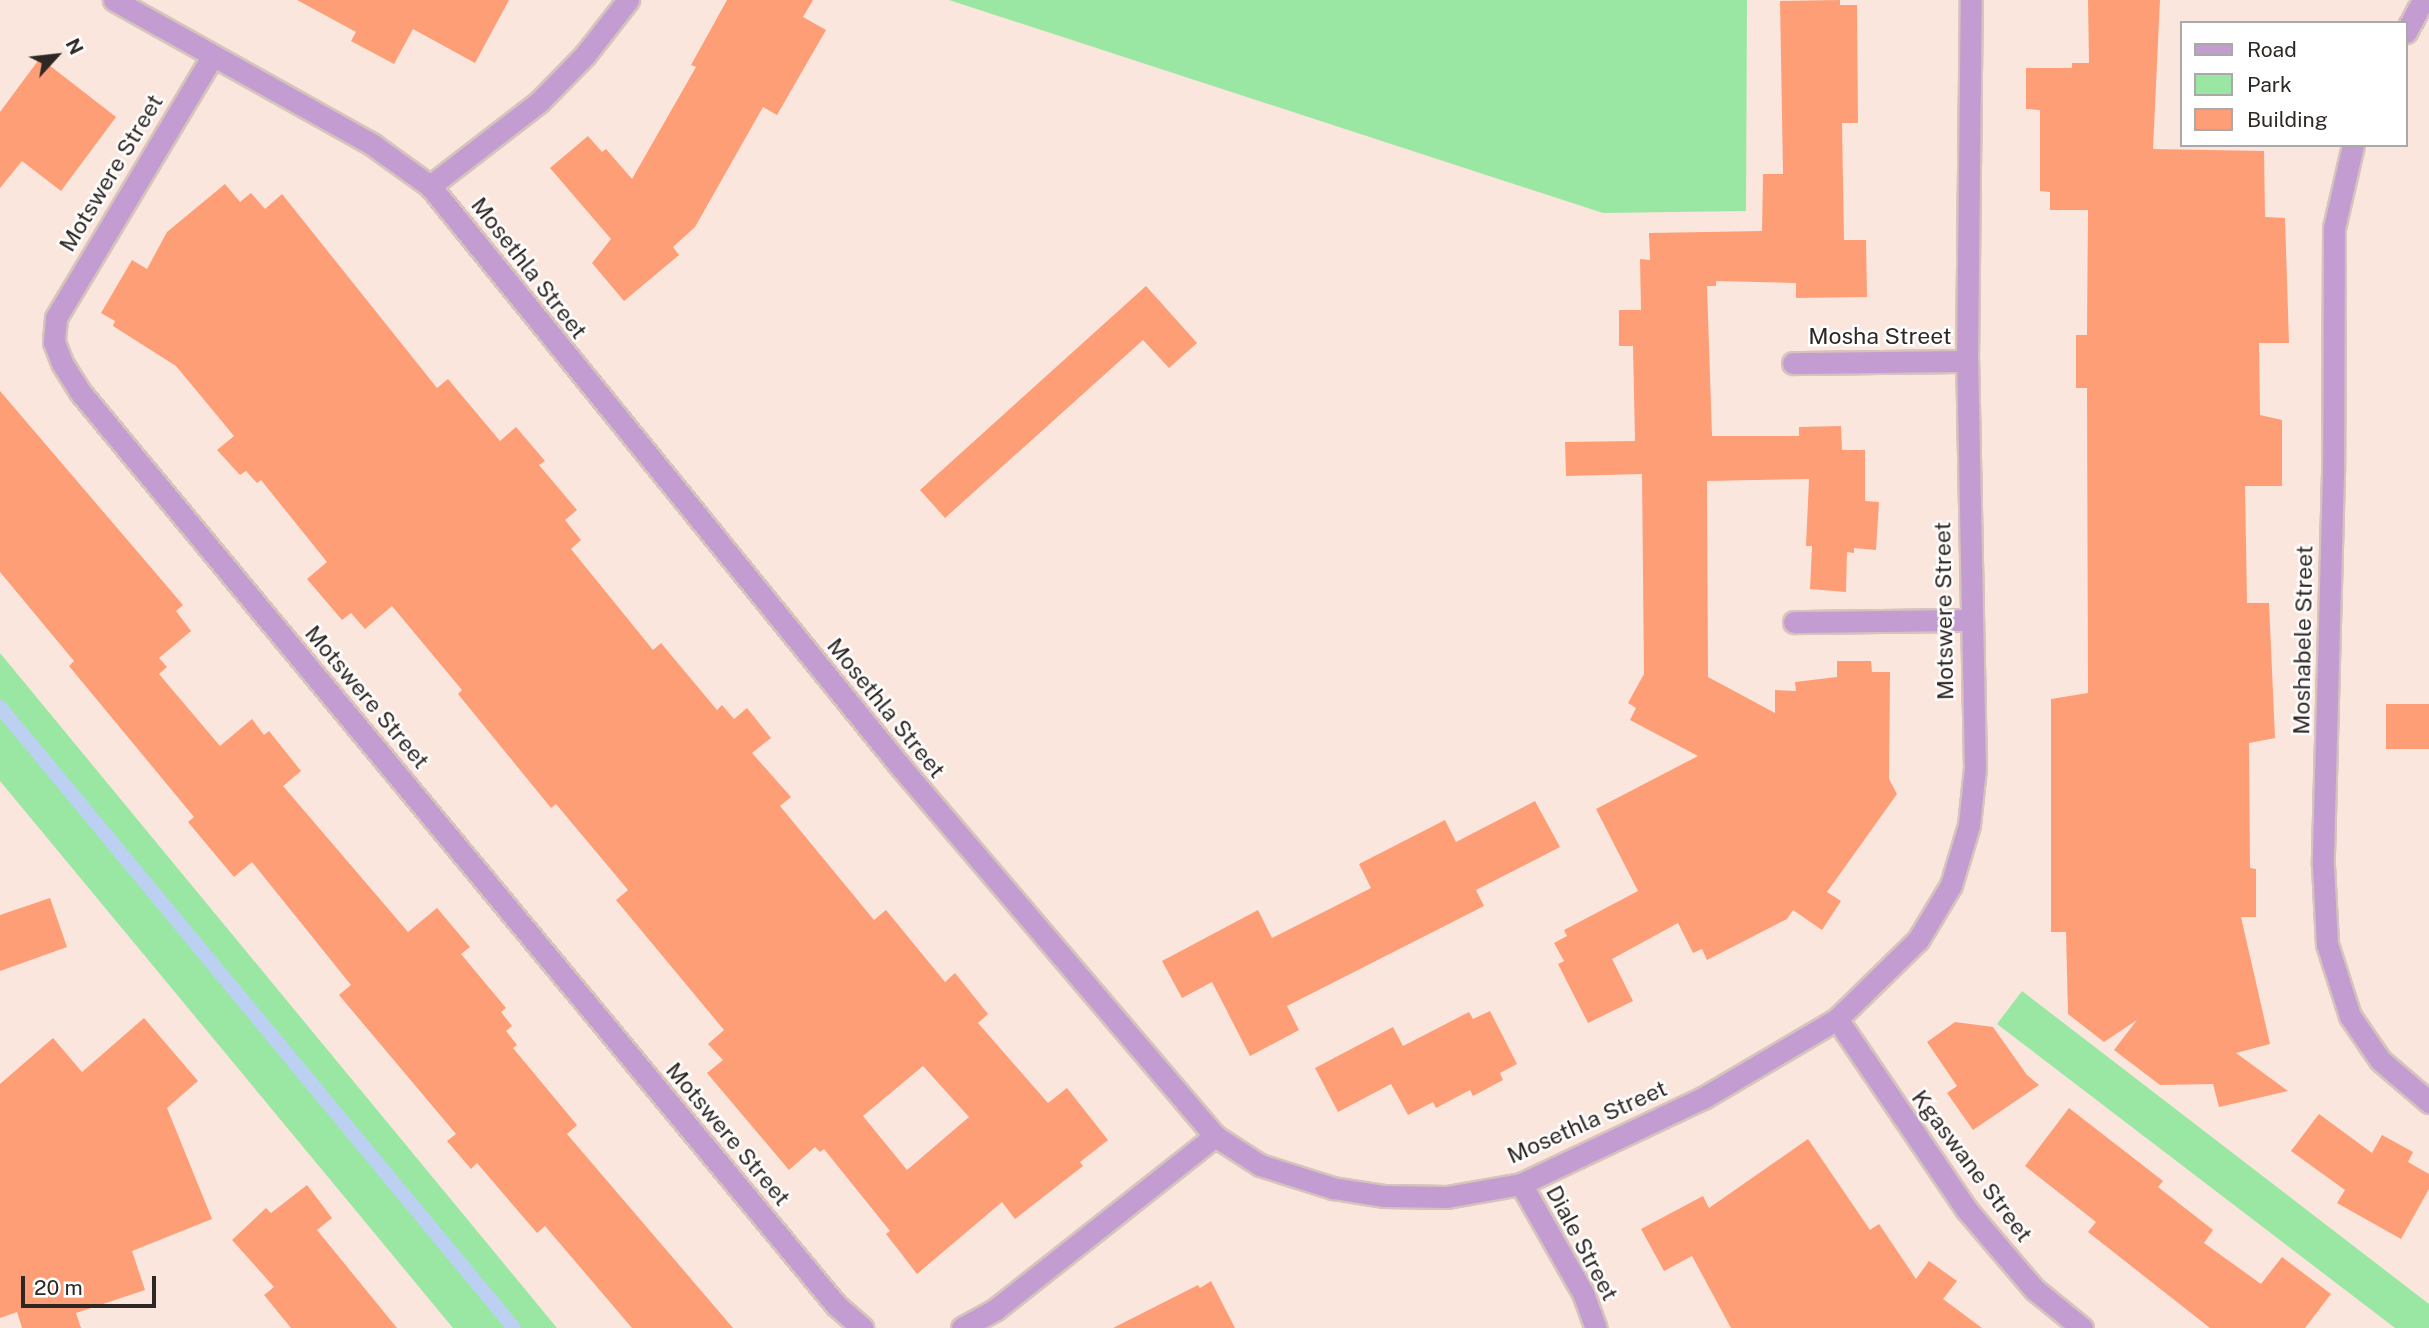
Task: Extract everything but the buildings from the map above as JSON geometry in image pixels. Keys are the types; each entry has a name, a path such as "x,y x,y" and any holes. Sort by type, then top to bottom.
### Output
{"street":[{"name":"Mosethla Street","path":"114,0 373,145 430,186 900,766 1215,1136 1260,1165 1333,1188 1384,1196 1447,1197 1521,1184 1703,1098"},
{"path":"430,186 539,102 585,55 628,0"},
{"name":"Motswere Street","path":"1703,1098 1837,1019 1918,940 1951,885 1969,825 1975,768 1969,620 1967,361 1971,0"},
{"path":"2408,28 2423,0"},
{"name":"Motswere Street","path":"212,57 56,318 54,342 62,363 81,393 827,1294 862,1328"},
{"name":"Moshabele Street","path":"2353,147 2334,228 2323,865 2327,944 2350,1016 2380,1060 2429,1101"},
{"name":"Mosha Street","path":"1793,363 1967,361"},
{"path":"1794,622 1969,620"},
{"name":"Kgaswane Street","path":"1837,1019 1966,1209 2034,1289 2082,1328"},
{"path":"962,1328 996,1309 1215,1136"},
{"name":"Diale Street","path":"1521,1184 1583,1293 1596,1328"}],"green space":[{"path":"949,0 1747,0 1746,211 1603,213"},
{"path":"0,653 557,1328 453,1328 0,781"},
{"path":"2022,991 2429,1304 2429,1328 2395,1328 1997,1024"}],"waterway":[{"path":"0,707 514,1328"}]}
